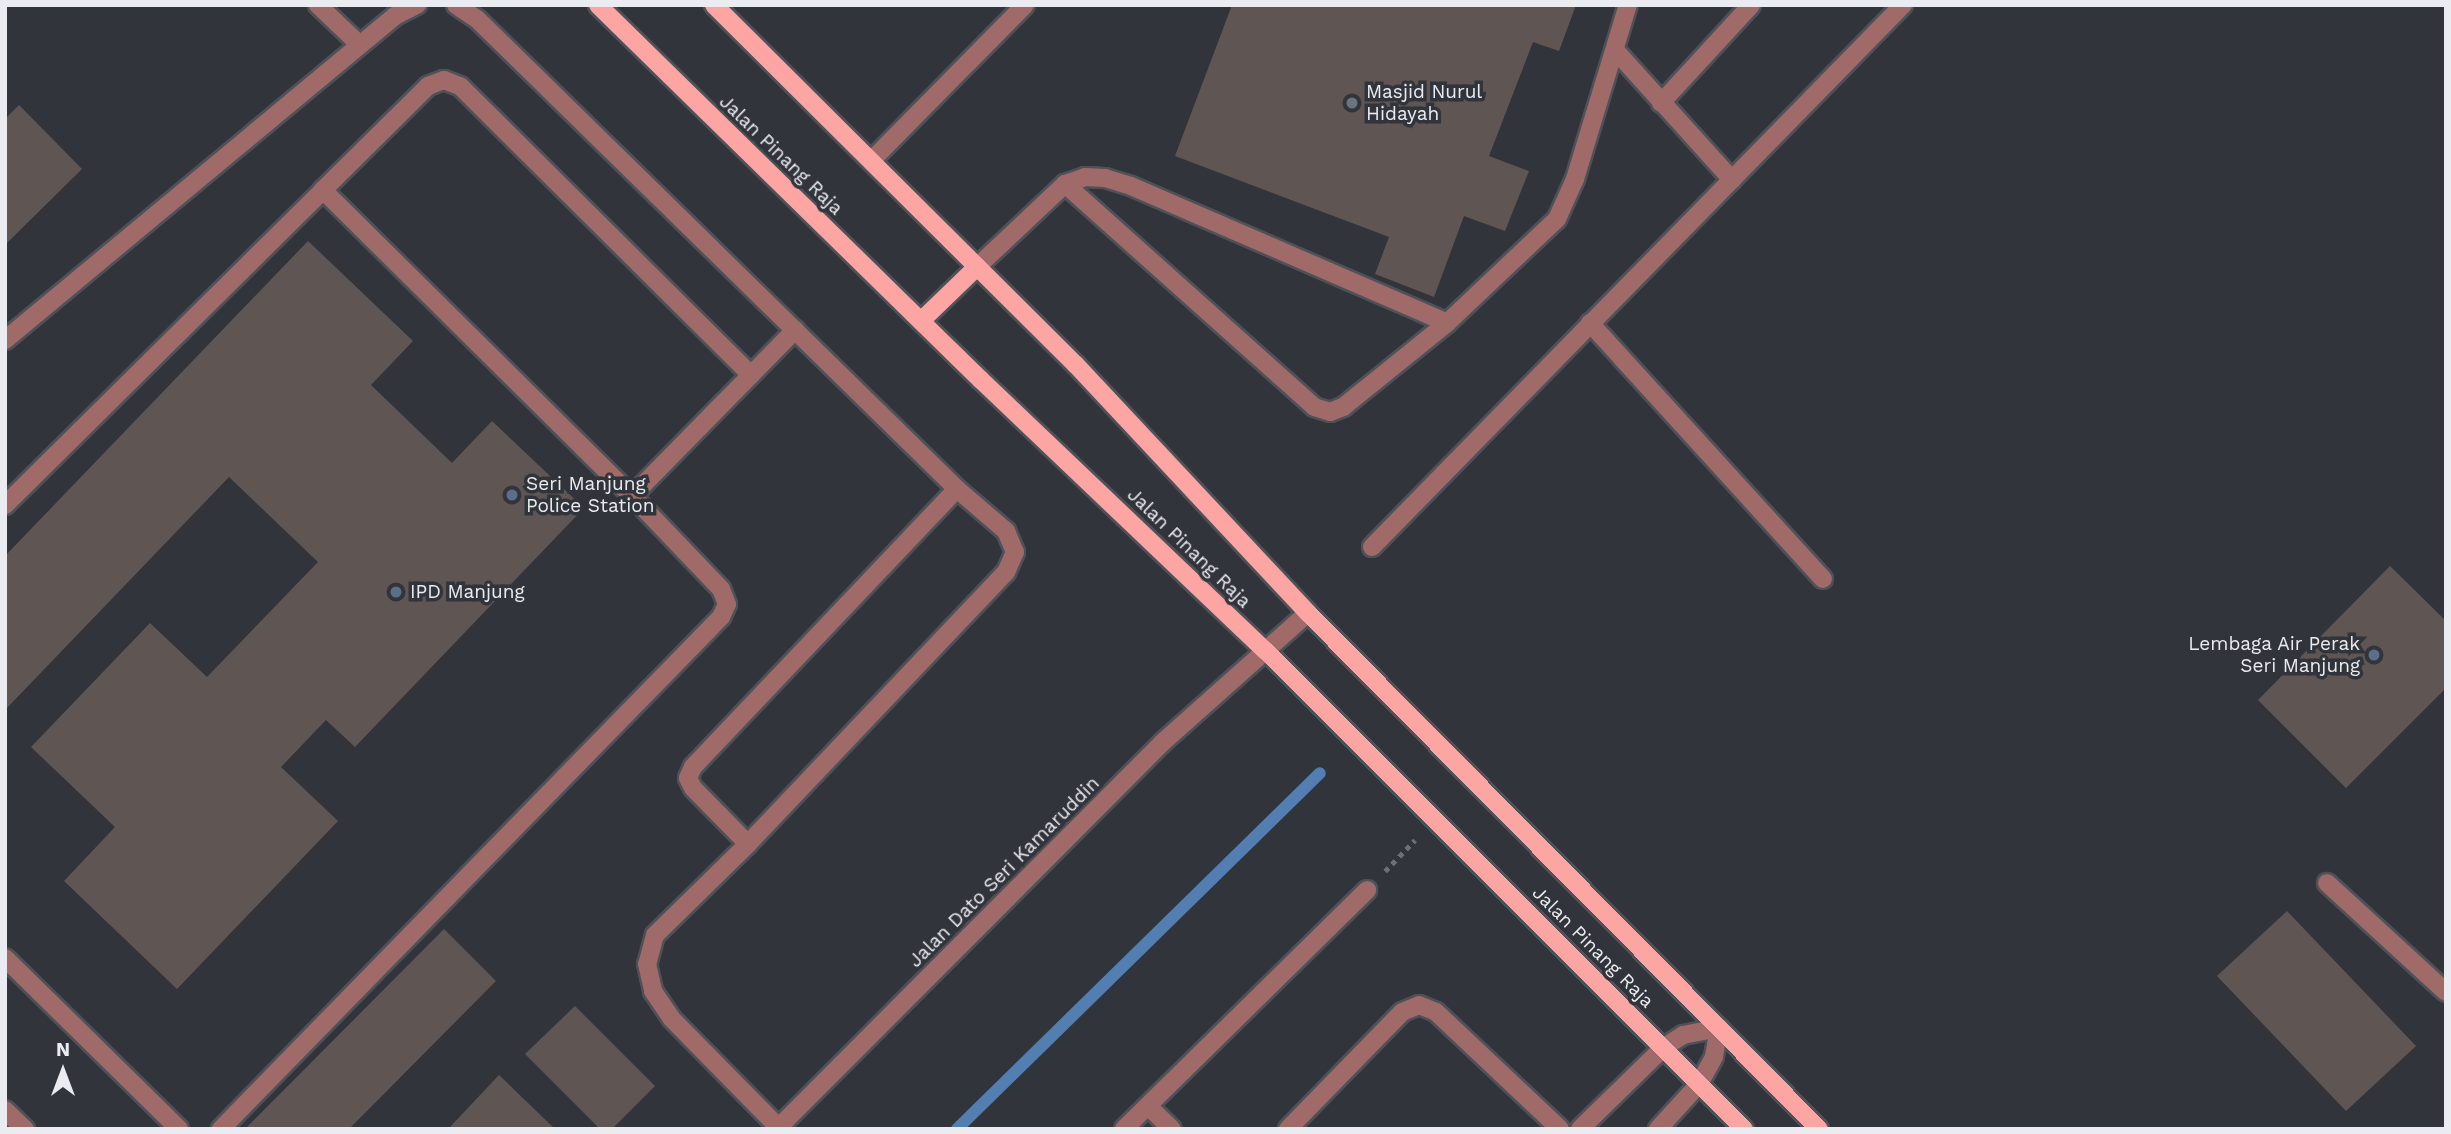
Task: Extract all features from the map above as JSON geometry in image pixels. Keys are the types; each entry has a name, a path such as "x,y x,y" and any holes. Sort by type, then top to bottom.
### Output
{"main road":[{"name":"Jalan Pinang Raja","path":"598,5 921,321 1266,651 1744,1129"},
{"name":"Jalan Pinang Raja","path":"714,5 1076,365 1308,613 1819,1129"},
{"path":"921,321 977,267"}],"street":[{"path":"318,5 360,45"},
{"path":"5,340 360,45 396,16 417,5"},
{"path":"456,5 477,19 957,489 1006,531 1014,552 1006,572 748,844 654,935 647,964 653,991 671,1018 777,1128"},
{"path":"871,161 1025,5"},
{"path":"1065,184 1314,407 1330,412 1343,407 1447,323 1557,219 1575,179 1628,5"},
{"path":"1661,103 1751,5"},
{"path":"1372,547 1903,5"},
{"path":"1615,50 1732,180"},
{"path":"5,505 428,86 444,80 460,86 751,375"},
{"path":"977,267 1065,184 1085,177 1105,178 1131,186 1447,323"},
{"path":"220,1129 721,617 727,604 721,589 632,496 323,190"},
{"path":"1590,323 1822,579"},
{"path":"632,496 795,330"},
{"path":"748,844 693,789 688,778 692,767 957,489"},
{"name":"Jalan Dato Seri Kamaruddin","path":"777,1128 1163,742 1308,613"},
{"path":"2328,883 2446,992"},
{"path":"1124,1129 1367,890"},
{"path":"5,958 179,1129"},
{"path":"1288,1129 1402,1012 1419,1005 1436,1012 1560,1129"},
{"path":"1580,1129 1663,1048 1684,1035 1719,1028 1714,1057 1699,1084 1658,1129"},
{"path":"1148,1106 1172,1129"},
{"path":"5,1110 25,1129"}],"path":[{"path":"1367,890 1435,818"}],"building":[{"name":"Masjid Nurul Hidayah","path":"1232,5 1576,5 1559,51 1533,42 1489,156 1529,171 1505,231 1464,216 1434,297 1375,274 1389,237 1175,156"},
{"path":"19,105 82,169 5,245 5,119"},
{"name":"IPD Manjung","path":"308,241 413,341 371,385 452,463 492,421 584,508 355,747 326,720 281,767 338,821 177,989 64,881 115,827 31,747 150,623 207,677 318,562 229,477 5,710 5,556"},
{"name":"Lembaga Air Perak Seri Manjung","path":"2390,566 2446,621 2446,688 2346,788 2258,700"},
{"path":"2287,911 2416,1046 2346,1111 2217,976"},
{"path":"444,929 496,981 349,1129 245,1129"},
{"path":"575,1006 655,1086 612,1129 600,1129 525,1054"},
{"path":"499,1075 555,1129 450,1127"}],"waterway":[{"path":"957,1129 1320,773"}],"place":[{"name":"Masjid Nurul Hidayah","path":"1352,103"},
{"name":"Seri Manjung Police Station","path":"512,495"},
{"name":"IPD Manjung","path":"396,592"},
{"name":"Lembaga Air Perak Seri Manjung","path":"2374,655"}]}
